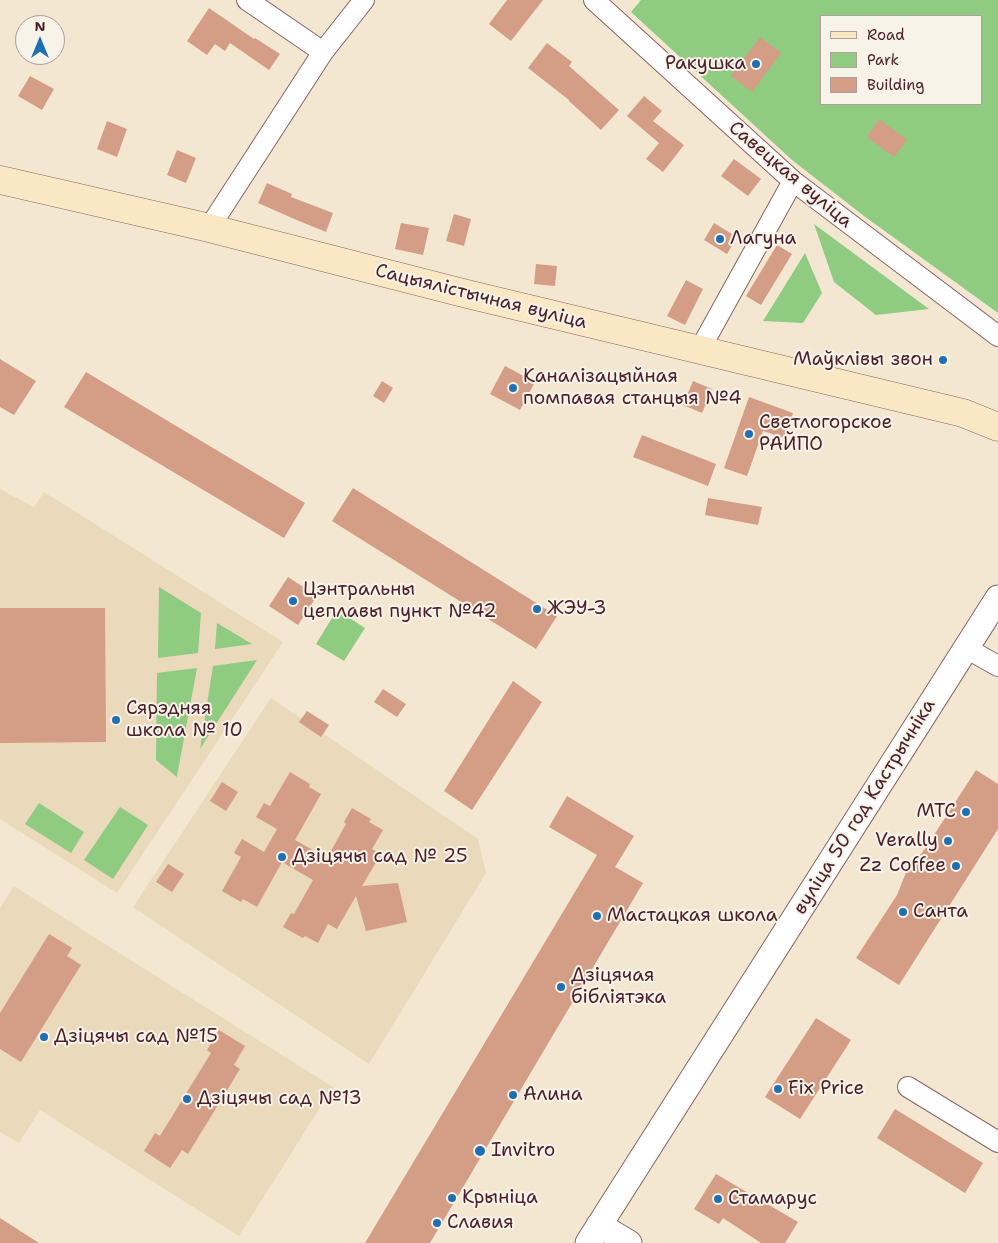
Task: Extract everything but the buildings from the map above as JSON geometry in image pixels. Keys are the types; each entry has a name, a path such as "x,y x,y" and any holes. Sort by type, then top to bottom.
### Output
{"main road":[{"name":"Сацыялістычная вуліца","path":"0,180 209,228 467,294 962,414 998,427"},
{"name":"Сацыялістычная вуліца","path":"962,414 998,416"}],"street":[{"path":"247,0 323,52"},
{"path":"209,228 323,52 364,0"},
{"name":"Савецкая вуліца","path":"594,0 793,181 998,336"},
{"path":"699,350 793,181"},
{"name":"вуліца 50 год Кастрычніка","path":"593,1234 998,598"},
{"path":"966,648 998,666"},
{"path":"908,1086 998,1142"},
{"path":"593,1234 629,1243"}],"shaded area":[{"name":"Сярэдняя школа № 10","path":"0,489 34,507 44,492 283,642 117,893 0,819"},
{"path":"271,698 478,839 486,873 369,1064 133,907"},
{"name":"Дзіцячы сад №13","path":"14,886 333,1087 239,1236 40,1110 19,1143 0,1132 0,908"}],"green space":[{"path":"641,0 998,0 998,313 864,216 792,160 631,12"},
{"path":"814,224 929,309 876,315 834,282"},
{"path":"805,253 822,293 803,323 763,321"},
{"path":"159,587 201,613 198,653 158,658"},
{"path":"337,610 365,628 344,661 316,644"},
{"path":"217,623 252,644 215,649"},
{"path":"257,660 200,749 213,666"},
{"path":"197,668 177,777 156,760 157,673"},
{"path":"39,803 84,832 71,853 25,824"},
{"path":"120,807 148,825 113,879 84,860"}],"place":[{"name":"Ракушка","path":"756,64"},
{"name":"Лагуна","path":"720,239"},
{"name":"Маўклівы звон","path":"943,360"},
{"name":"Каналізацыйная помпавая станцыя №4","path":"513,388"},
{"name":"Светлогорское РАЙПО","path":"749,434"},
{"name":"Цэнтральны цеплавы пункт №42","path":"293,601"},
{"name":"ЖЭУ-3","path":"537,609"},
{"name":"Сярэдняя школа № 10","path":"116,720"},
{"name":"МТС","path":"966,812"},
{"name":"Verally","path":"948,841"},
{"name":"Дзіцячы сад № 25","path":"282,857"},
{"name":"Zz Coffee","path":"956,866"},
{"name":"Санта","path":"903,912"},
{"name":"Мастацкая школа","path":"597,916"},
{"name":"Дзіцячая бібліятэка","path":"561,987"},
{"name":"Дзіцячы сад №15","path":"44,1037"},
{"name":"Fix Price","path":"778,1089"},
{"name":"Алина","path":"513,1095"},
{"name":"Дзіцячы сад №13","path":"187,1099"},
{"name":"Invitro","path":"480,1151"},
{"name":"Крыніца","path":"452,1198"},
{"name":"Стамарус","path":"718,1199"},
{"name":"Славия","path":"437,1223"}]}
